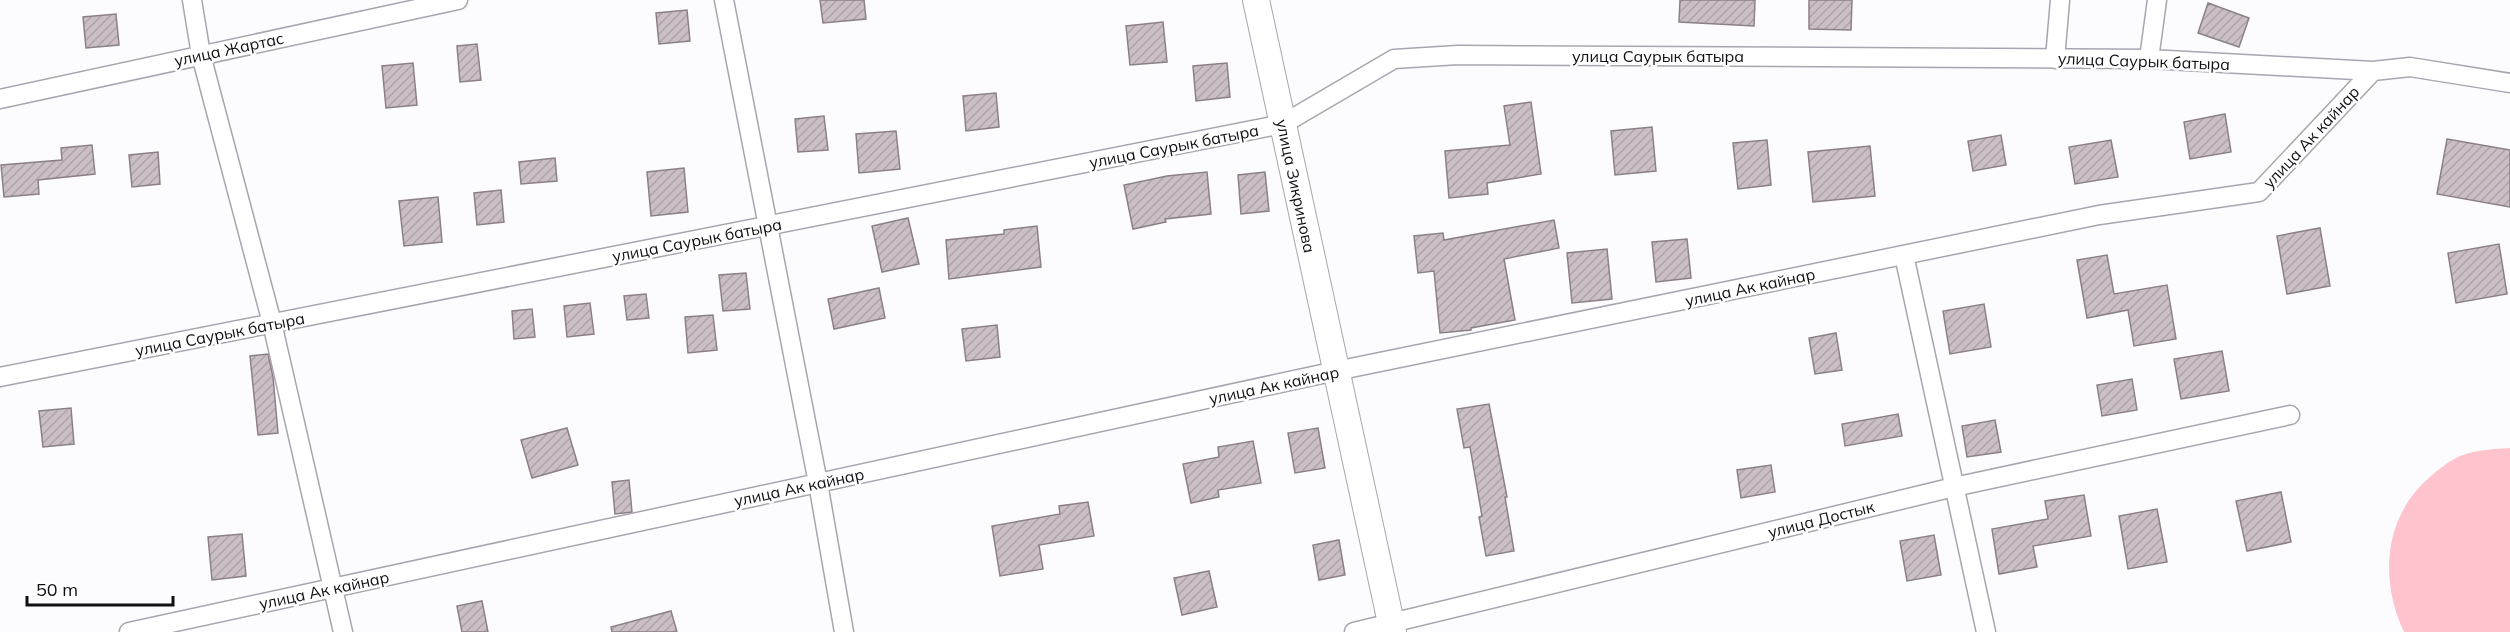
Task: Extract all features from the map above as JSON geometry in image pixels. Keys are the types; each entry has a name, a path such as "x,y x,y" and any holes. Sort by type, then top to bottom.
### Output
{"street":[{"path":"192,0 201,55 272,323 343,632"},
{"name":"улица Жартас","path":"0,99 458,0"},
{"path":"724,0 818,483 844,632"},
{"name":"улица Зикринова","path":"1256,0 1392,628"},
{"path":"2055,58 2060,0"},
{"path":"2149,58 2157,0"},
{"name":"улица Саурык батыра","path":"0,377 1283,124 1394,59 1458,55 2149,58 2380,71 2410,67 2510,83"},
{"name":"улица Саурык батыра","path":"2380,71 2408,79 2510,95"},
{"name":"улица Ак кайнар","path":"129,632 1336,371 2099,215 2259,192 2380,71"},
{"path":"1904,255 1986,632"},
{"name":"улица Достык","path":"1354,632 1392,628 1954,487 2290,415"}],"shaded area":[{"path":"2510,448 2510,632 2404,632 2396,612 2389,570 2390,549 2403,510 2430,477 2452,460 2472,452"}],"building":[{"path":"820,0 864,0 866,19 823,23"},
{"path":"1680,0 1755,0 1754,26 1679,22"},
{"path":"1809,0 1852,0 1851,30 1809,29"},
{"path":"2208,3 2249,18 2239,47 2198,33"},
{"path":"687,10 690,41 659,44 656,13"},
{"path":"116,14 119,45 86,48 83,17"},
{"path":"1163,22 1167,62 1130,65 1126,26"},
{"path":"477,44 481,80 460,82 457,46"},
{"path":"413,63 417,105 386,108 382,66"},
{"path":"1227,63 1230,97 1196,101 1193,66"},
{"path":"996,93 999,127 966,131 963,96"},
{"path":"1531,102 1541,174 1487,183 1488,194 1449,198 1445,151 1510,145 1504,106"},
{"path":"2225,114 2231,152 2190,159 2184,122"},
{"path":"824,116 828,150 798,152 795,119"},
{"path":"1652,127 1656,171 1615,175 1611,131"},
{"path":"896,131 900,169 859,173 856,134"},
{"path":"2001,135 2006,165 1973,171 1968,141"},
{"path":"2447,139 2510,150 2510,207 2437,194"},
{"path":"1767,140 1771,185 1738,189 1733,143"},
{"path":"2111,140 2118,177 2075,184 2069,147"},
{"path":"92,145 95,174 38,180 39,194 4,197 1,165 62,160 61,148"},
{"path":"1870,146 1875,196 1813,202 1808,152"},
{"path":"158,152 160,184 132,187 129,155"},
{"path":"555,158 557,181 521,184 519,162"},
{"path":"684,168 688,212 651,216 647,172"},
{"path":"1207,172 1211,214 1165,219 1166,222 1133,229 1124,185 1167,176"},
{"path":"1265,172 1269,211 1241,214 1238,175"},
{"path":"501,190 504,222 477,225 474,193"},
{"path":"438,197 442,242 404,246 399,201"},
{"path":"908,218 919,264 882,272 872,226"},
{"path":"1554,220 1559,248 1504,259 1515,320 1471,328 1471,330 1440,333 1434,271 1418,273 1414,236 1443,233 1444,240"},
{"path":"1037,226 1041,267 949,279 946,240 1004,234 1004,230"},
{"path":"2320,228 2330,286 2287,294 2277,236"},
{"path":"1687,239 1691,278 1656,282 1652,242"},
{"path":"2499,244 2507,294 2456,303 2448,253"},
{"path":"1607,249 1612,299 1572,303 1567,253"},
{"path":"2107,255 2114,294 2167,285 2176,339 2134,346 2128,310 2087,318 2077,260"},
{"path":"746,273 750,309 723,311 719,275"},
{"path":"879,288 885,318 834,329 828,299"},
{"path":"646,294 649,318 627,320 624,296"},
{"path":"590,303 594,334 567,337 564,306"},
{"path":"1984,304 1991,347 1950,354 1943,311"},
{"path":"532,309 535,337 514,339 512,311"},
{"path":"713,315 717,350 688,353 685,317"},
{"path":"997,325 1000,357 966,361 962,329"},
{"path":"1836,333 1842,370 1815,374 1809,338"},
{"path":"2222,351 2229,391 2181,399 2174,359"},
{"path":"268,354 273,377 278,433 258,435 250,356"},
{"path":"2132,379 2137,410 2102,416 2097,385"},
{"path":"1489,404 1507,497 1505,497 1514,551 1486,556 1479,517 1482,516 1470,447 1464,448 1457,409"},
{"path":"71,408 74,444 43,447 39,411"},
{"path":"1898,414 1902,436 1845,446 1842,424"},
{"path":"1995,420 2001,452 1967,457 1962,426"},
{"path":"567,428 578,465 532,478 521,440"},
{"path":"1318,428 1325,468 1295,473 1288,433"},
{"path":"1253,441 1261,483 1218,490 1219,497 1191,503 1183,464 1219,457 1218,447"},
{"path":"1771,465 1775,492 1741,498 1737,470"},
{"path":"629,480 632,512 615,514 612,482"},
{"path":"2281,492 2291,542 2247,551 2236,501"},
{"path":"2084,495 2091,536 2033,546 2037,567 1999,574 1992,529 2048,519 2045,501"},
{"path":"1088,502 1094,536 1039,545 1043,569 1000,576 992,526 1060,514 1059,506"},
{"path":"2157,509 2167,562 2128,569 2119,516"},
{"path":"242,534 246,576 212,580 208,537"},
{"path":"1934,535 1941,575 1907,581 1900,541"},
{"path":"1339,540 1345,575 1319,580 1313,545"},
{"path":"1209,571 1217,607 1182,615 1174,578"},
{"path":"482,601 488,632 462,632 457,606"},
{"path":"671,611 677,632 612,632 611,627"}]}
